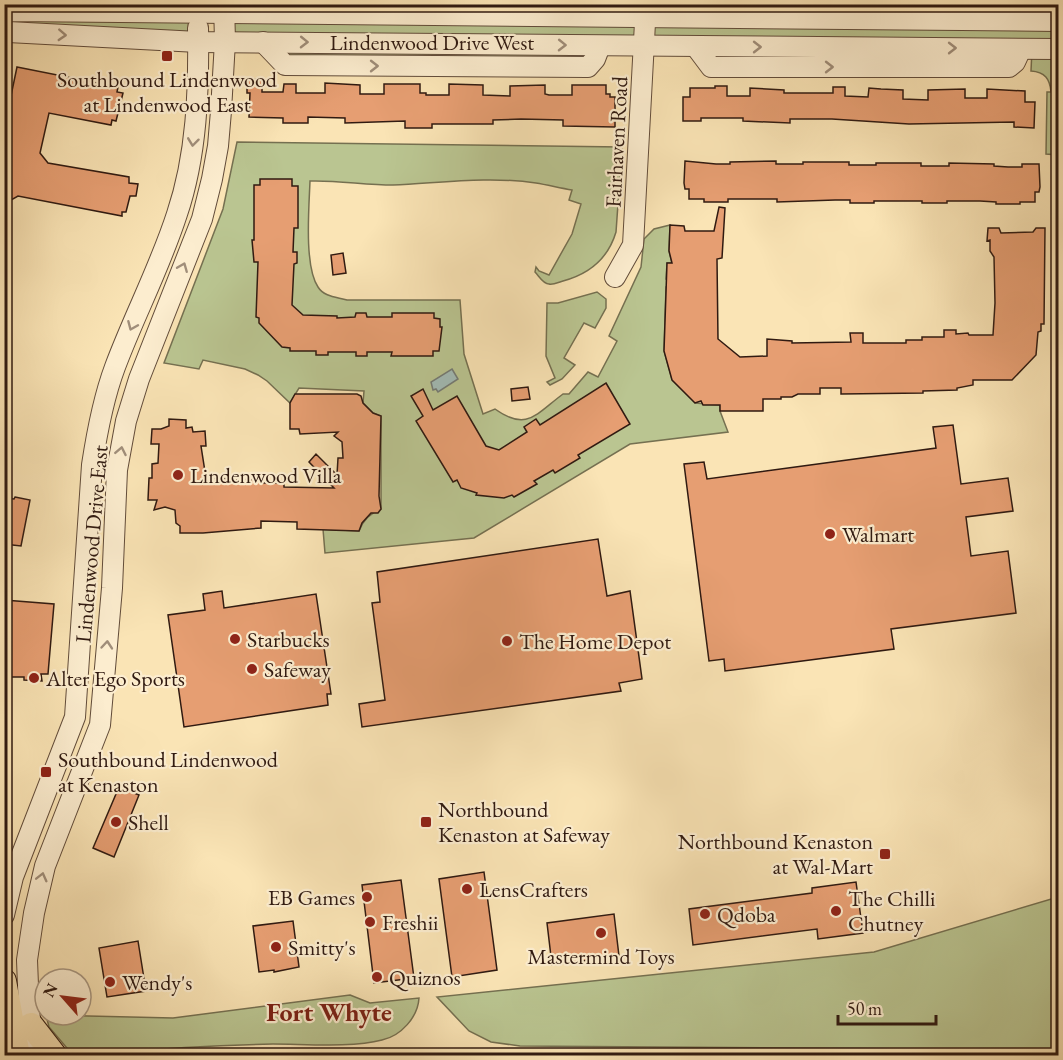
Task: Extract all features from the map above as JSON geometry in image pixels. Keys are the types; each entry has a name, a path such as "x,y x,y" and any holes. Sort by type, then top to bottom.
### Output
{"main road":[{"path":"4,981 18,1056"},
{"path":"31,1025 55,1056"}],"street":[{"path":"1011,4 1023,21"},
{"name":"Lindenwood Drive West","path":"4,14 12,11 198,9 696,11 1059,21"},
{"name":"Lindenwood Drive East","path":"4,915 13,877 75,717 95,442 114,369 164,253 183,194 194,143 198,9"},
{"name":"Lindenwood Drive East","path":"35,1056 27,960 34,913 45,866 100,725 112,588 117,470 126,421 145,363 202,219 219,146 225,41 224,9"},
{"name":"Fairhaven Road","path":"615,278 633,245 646,11"},
{"name":"Lindenwood Drive West","path":"4,30 198,42 1059,49"},
{"path":"4,1049 6,1056"}],"green space":[{"path":"198,4 224,5 224,13 348,15 354,4 595,4 602,18 690,19 702,4 1011,4 1023,21 1051,21 1051,5 1058,5 1058,155 1046,154 1047,92 1051,92 1048,80 1043,75 1031,71 1032,49 1021,49 1015,62 1009,67 711,67 696,47 600,46 595,59 588,67 285,65 263,42 225,41 223,13 198,13 198,42 8,32 5,29 5,14 12,11 197,13"},
{"path":"237,142 622,147 616,232 603,258 589,270 572,278 547,284 535,272 536,267 539,271 549,275 572,234 581,204 569,200 572,190 518,181 482,180 393,185 310,181 308,236 314,278 324,293 347,300 460,300 464,354 483,414 495,409 506,416 523,420 538,414 563,394 569,394 588,372 598,377 617,341 609,336 641,267 644,239 654,229 670,225 669,251 672,263 667,263 666,279 670,279 670,287 666,287 664,351 672,379 695,403 720,405 728,432 630,444 474,538 325,553 323,529 359,531 367,517 381,509 381,416 373,413 363,403 364,391 299,388 290,403 267,381 245,369 203,360 199,369 164,363 223,209"},
{"path":"597,292 606,299 606,308 595,328 584,323 564,358 575,365 562,379 550,385 547,382 555,378 546,356 547,303 558,303"},
{"path":"1058,897 1058,1046 1052,1050 520,1046 491,1042 469,1031 437,997 874,952"},
{"path":"350,995 370,1003 419,998 412,1019 396,1034 370,1042 343,1045 273,1044 194,1047 114,1053 113,1056 69,1056 64,1053 67,1048 49,1027 93,1027 93,1016 173,1018"}],"water":[{"path":"452,369 458,379 438,392 436,389 433,390 431,382"}],"building":[{"path":"17,67 118,87 117,92 123,93 116,121 112,120 111,125 49,113 40,153 48,163 129,177 129,183 138,184 136,196 130,196 126,212 122,212 122,216 18,196 4,204 4,129"},
{"path":"247,79 262,79 262,92 283,92 284,84 296,84 296,93 325,93 325,83 360,85 360,94 384,94 384,84 420,84 420,93 426,93 426,95 449,95 449,84 483,85 483,95 510,96 510,86 545,85 545,94 572,95 572,85 606,85 606,94 615,97 615,127 563,126 563,120 521,119 493,120 493,124 432,124 432,128 405,128 405,121 345,123 345,118 308,117 308,123 283,123 283,118 249,117 250,93 247,93"},
{"path":"715,86 727,86 727,96 750,96 750,88 784,90 784,93 833,93 833,87 845,87 845,96 868,97 869,88 903,90 903,99 928,100 928,90 965,89 965,98 987,98 987,89 1025,91 1025,102 1035,102 1034,128 1014,127 1014,122 909,124 790,119 790,123 743,121 743,118 701,118 701,121 683,121 683,97 690,97 690,88 715,88"},
{"path":"685,161 716,164 776,161 776,164 803,164 803,162 849,162 849,165 921,163 921,166 949,166 949,163 994,164 994,166 1008,167 1039,164 1040,187 1039,192 1035,192 1035,202 1020,202 1020,204 980,201 947,201 947,203 874,201 874,203 850,203 850,200 777,202 777,199 728,199 728,202 704,202 704,199 689,199 689,189 685,189 684,183"},
{"path":"260,179 292,179 292,186 298,186 298,228 294,228 293,252 297,252 297,263 294,264 292,305 303,315 337,316 337,318 355,317 356,313 366,313 367,317 392,317 392,313 434,313 434,318 440,319 440,327 442,327 439,351 433,351 433,356 391,356 392,352 367,352 367,356 356,356 356,352 328,352 328,355 316,355 316,351 290,351 290,348 282,347 256,317 258,262 254,262 252,240 254,240 254,185 260,185"},
{"path":"719,207 725,208 722,258 717,259 718,339 740,357 767,356 767,339 792,341 792,343 851,342 850,333 863,333 863,343 906,343 906,340 922,340 922,337 944,337 944,330 956,330 956,334 993,335 994,257 990,251 990,240 987,241 988,228 999,228 1001,233 1033,232 1036,228 1045,228 1044,324 1041,324 1041,331 1038,332 1036,355 1012,380 973,380 973,385 957,388 957,390 923,391 923,393 841,394 841,388 820,388 820,394 798,394 792,397 781,397 781,399 763,399 763,411 720,411 720,405 703,405 701,401 695,403 672,380 664,351 667,263 672,263 669,251 670,225 684,226 685,231 714,231"},
{"path":"343,253 346,273 333,275 331,255"},
{"path":"606,383 630,424 578,455 580,458 555,473 553,470 534,481 537,484 514,497 512,495 504,498 476,495 477,493 461,488 457,480 453,482 416,421 423,416 411,396 423,389 433,410 457,396 486,446 499,450 527,432 524,427 536,419 540,425"},
{"path":"528,387 530,399 512,401 511,389"},
{"path":"295,394 357,394 373,413 381,416 379,496 381,509 378,513 371,513 362,523 359,531 297,529 297,522 261,521 261,528 180,533 175,510 165,507 154,510 157,500 148,500 149,478 152,478 152,464 158,463 159,444 151,444 152,429 169,426 169,419 186,420 186,428 192,427 193,432 205,431 206,446 201,446 206,478 262,480 262,483 284,483 284,487 334,488 309,462 316,454 337,475 338,458 343,458 342,442 334,436 338,432 300,434 299,429 290,429 290,403"},
{"name":"Walmart","path":"953,425 961,484 1008,478 1013,511 966,517 971,556 1008,551 1016,613 891,629 894,649 725,671 724,659 709,661 684,464 704,462 707,479 936,448 933,427"},
{"path":"15,497 30,500 21,546 4,544 4,498 14,499"},
{"name":"The Home Depot","path":"598,539 607,596 630,591 642,679 619,683 621,691 362,727 359,704 385,700 372,603 380,602 377,572"},
{"name":"Safeway","path":"222,591 224,608 316,594 331,694 327,694 328,705 184,727 168,615 205,610 203,594"},
{"path":"4,600 54,604 48,674 41,674 42,681 24,680 24,677 4,677"},
{"name":"Shell","path":"119,787 139,795 114,857 93,848"},
{"path":"484,872 497,970 452,977 439,879"},
{"path":"401,880 414,978 374,983 362,885"},
{"path":"856,882 863,933 818,939 817,929 693,945 689,909 812,893 812,888"},
{"path":"614,914 619,956 552,965 547,923"},
{"name":"Smitty's","path":"293,921 299,967 274,972 274,970 259,972 253,926"},
{"path":"138,941 146,991 107,997 99,948"}],"place":[{"name":"Southbound Lindenwood at Lindenwood East","path":"167,56"},
{"name":"Lindenwood Villa","path":"178,475"},
{"name":"Walmart","path":"830,534"},
{"name":"Starbucks","path":"235,639"},
{"name":"The Home Depot","path":"507,641"},
{"name":"Safeway","path":"252,669"},
{"name":"Alter Ego Sports","path":"34,678"},
{"name":"Southbound Lindenwood at Kenaston","path":"46,772"},
{"name":"Shell","path":"116,822"},
{"name":"Northbound Kenaston at Safeway","path":"426,822"},
{"name":"Northbound Kenaston at Wal-Mart","path":"885,854"},
{"name":"LensCrafters","path":"467,889"},
{"name":"EB Games","path":"367,897"},
{"name":"The Chilli Chutney","path":"836,911"},
{"name":"Qdoba","path":"705,914"},
{"name":"Freshii","path":"370,922"},
{"name":"Mastermind Toys","path":"601,933"},
{"name":"Smitty's","path":"276,947"},
{"name":"Quiznos","path":"377,977"},
{"name":"Wendy's","path":"110,982"}],"district":[{"name":"Fort Whyte","path":"329,1012"}]}
